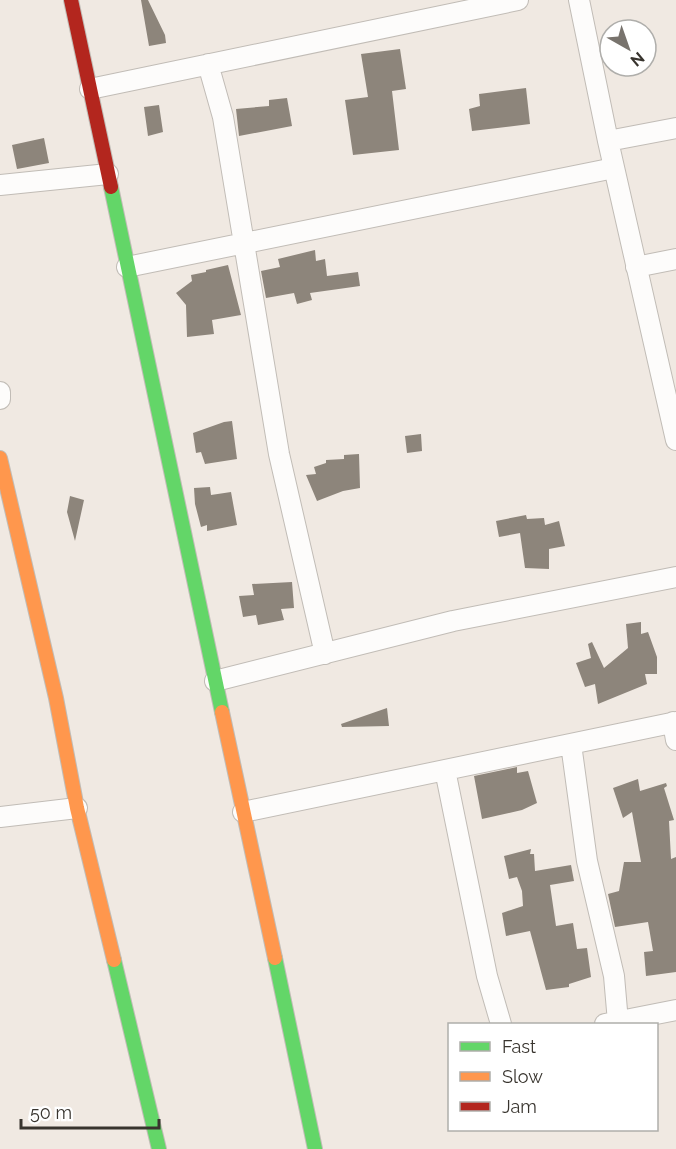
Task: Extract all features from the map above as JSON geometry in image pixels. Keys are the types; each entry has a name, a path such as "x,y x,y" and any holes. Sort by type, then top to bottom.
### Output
{"street":[{"path":"71,0 315,1149"},
{"path":"90,89 518,0"},
{"path":"579,0 636,267 670,382 676,440"},
{"path":"208,64 223,117 279,454 325,654"},
{"path":"608,141 676,128"},
{"path":"127,267 614,168"},
{"path":"0,186 108,174"},
{"path":"636,267 676,259"},
{"path":"0,392 0,399"},
{"path":"0,458 56,698 77,808 159,1149"},
{"path":"215,681 453,621 676,577"},
{"path":"243,812 571,744 675,728"},
{"path":"571,744 587,861 614,976 612,1023 676,1010"},
{"path":"445,770 488,976 501,1023"},
{"path":"0,818 77,808"}],"building":[{"path":"141,0 148,0 165,35 166,43 149,46"},
{"path":"400,49 406,89 392,91 399,150 353,155 345,100 368,97 361,54"},
{"path":"526,88 530,124 472,131 469,109 480,106 479,94"},
{"path":"287,98 292,126 239,136 236,109 269,106 269,100"},
{"path":"159,105 163,132 148,136 144,107"},
{"path":"44,138 49,163 17,169 12,145"},
{"path":"315,250 316,261 325,259 327,276 358,272 360,286 310,293 312,300 297,304 294,293 266,298 261,271 280,267 278,259"},
{"path":"228,265 241,315 212,320 214,334 187,337 186,305 176,293 192,281 191,275"},
{"path":"232,421 237,459 205,464 201,452 196,453 193,433"},
{"path":"421,434 422,451 407,453 405,436"},
{"path":"359,454 360,488 343,491 317,501 306,475 316,474 314,467 326,463 326,460 344,459 344,455"},
{"path":"210,487 211,495 231,492 237,525 207,531 207,525 201,527 195,504 194,488"},
{"path":"70,496 84,500 75,541 67,512"},
{"path":"526,515 527,519 544,518 545,525 559,521 565,546 549,549 549,569 525,568 520,533 499,537 496,521"},
{"path":"292,582 294,608 281,609 284,620 258,625 256,615 243,617 239,596 254,595 252,584"},
{"path":"641,622 641,634 648,632 657,657 657,674 645,674 647,684 598,704 595,684 585,687 576,663 591,658 588,644 592,642 604,668 628,648 626,624"},
{"path":"387,708 389,726 342,727 341,724"},
{"path":"517,767 517,773 528,771 537,803 522,810 482,819 474,776"},
{"path":"638,779 640,791 666,783 667,786 664,788 674,820 669,821 671,859 676,857 676,972 646,976 644,952 653,951 648,922 615,927 608,894 619,891 624,862 641,862 632,812 623,818 613,788"},
{"path":"531,849 530,854 534,854 535,871 571,865 574,881 550,885 556,926 573,923 577,949 587,948 591,977 569,984 569,987 546,990 530,931 506,936 502,913 523,906 522,891 517,877 509,879 504,856"}],"traffic: fast":[{"path":"111,187 222,712"},
{"path":"275,958 315,1149"},
{"path":"114,960 159,1149"}],"traffic: slow":[{"path":"0,458 56,698 77,808 114,960"},
{"path":"222,712 275,958"}],"traffic: jam":[{"path":"71,0 111,187"}]}
